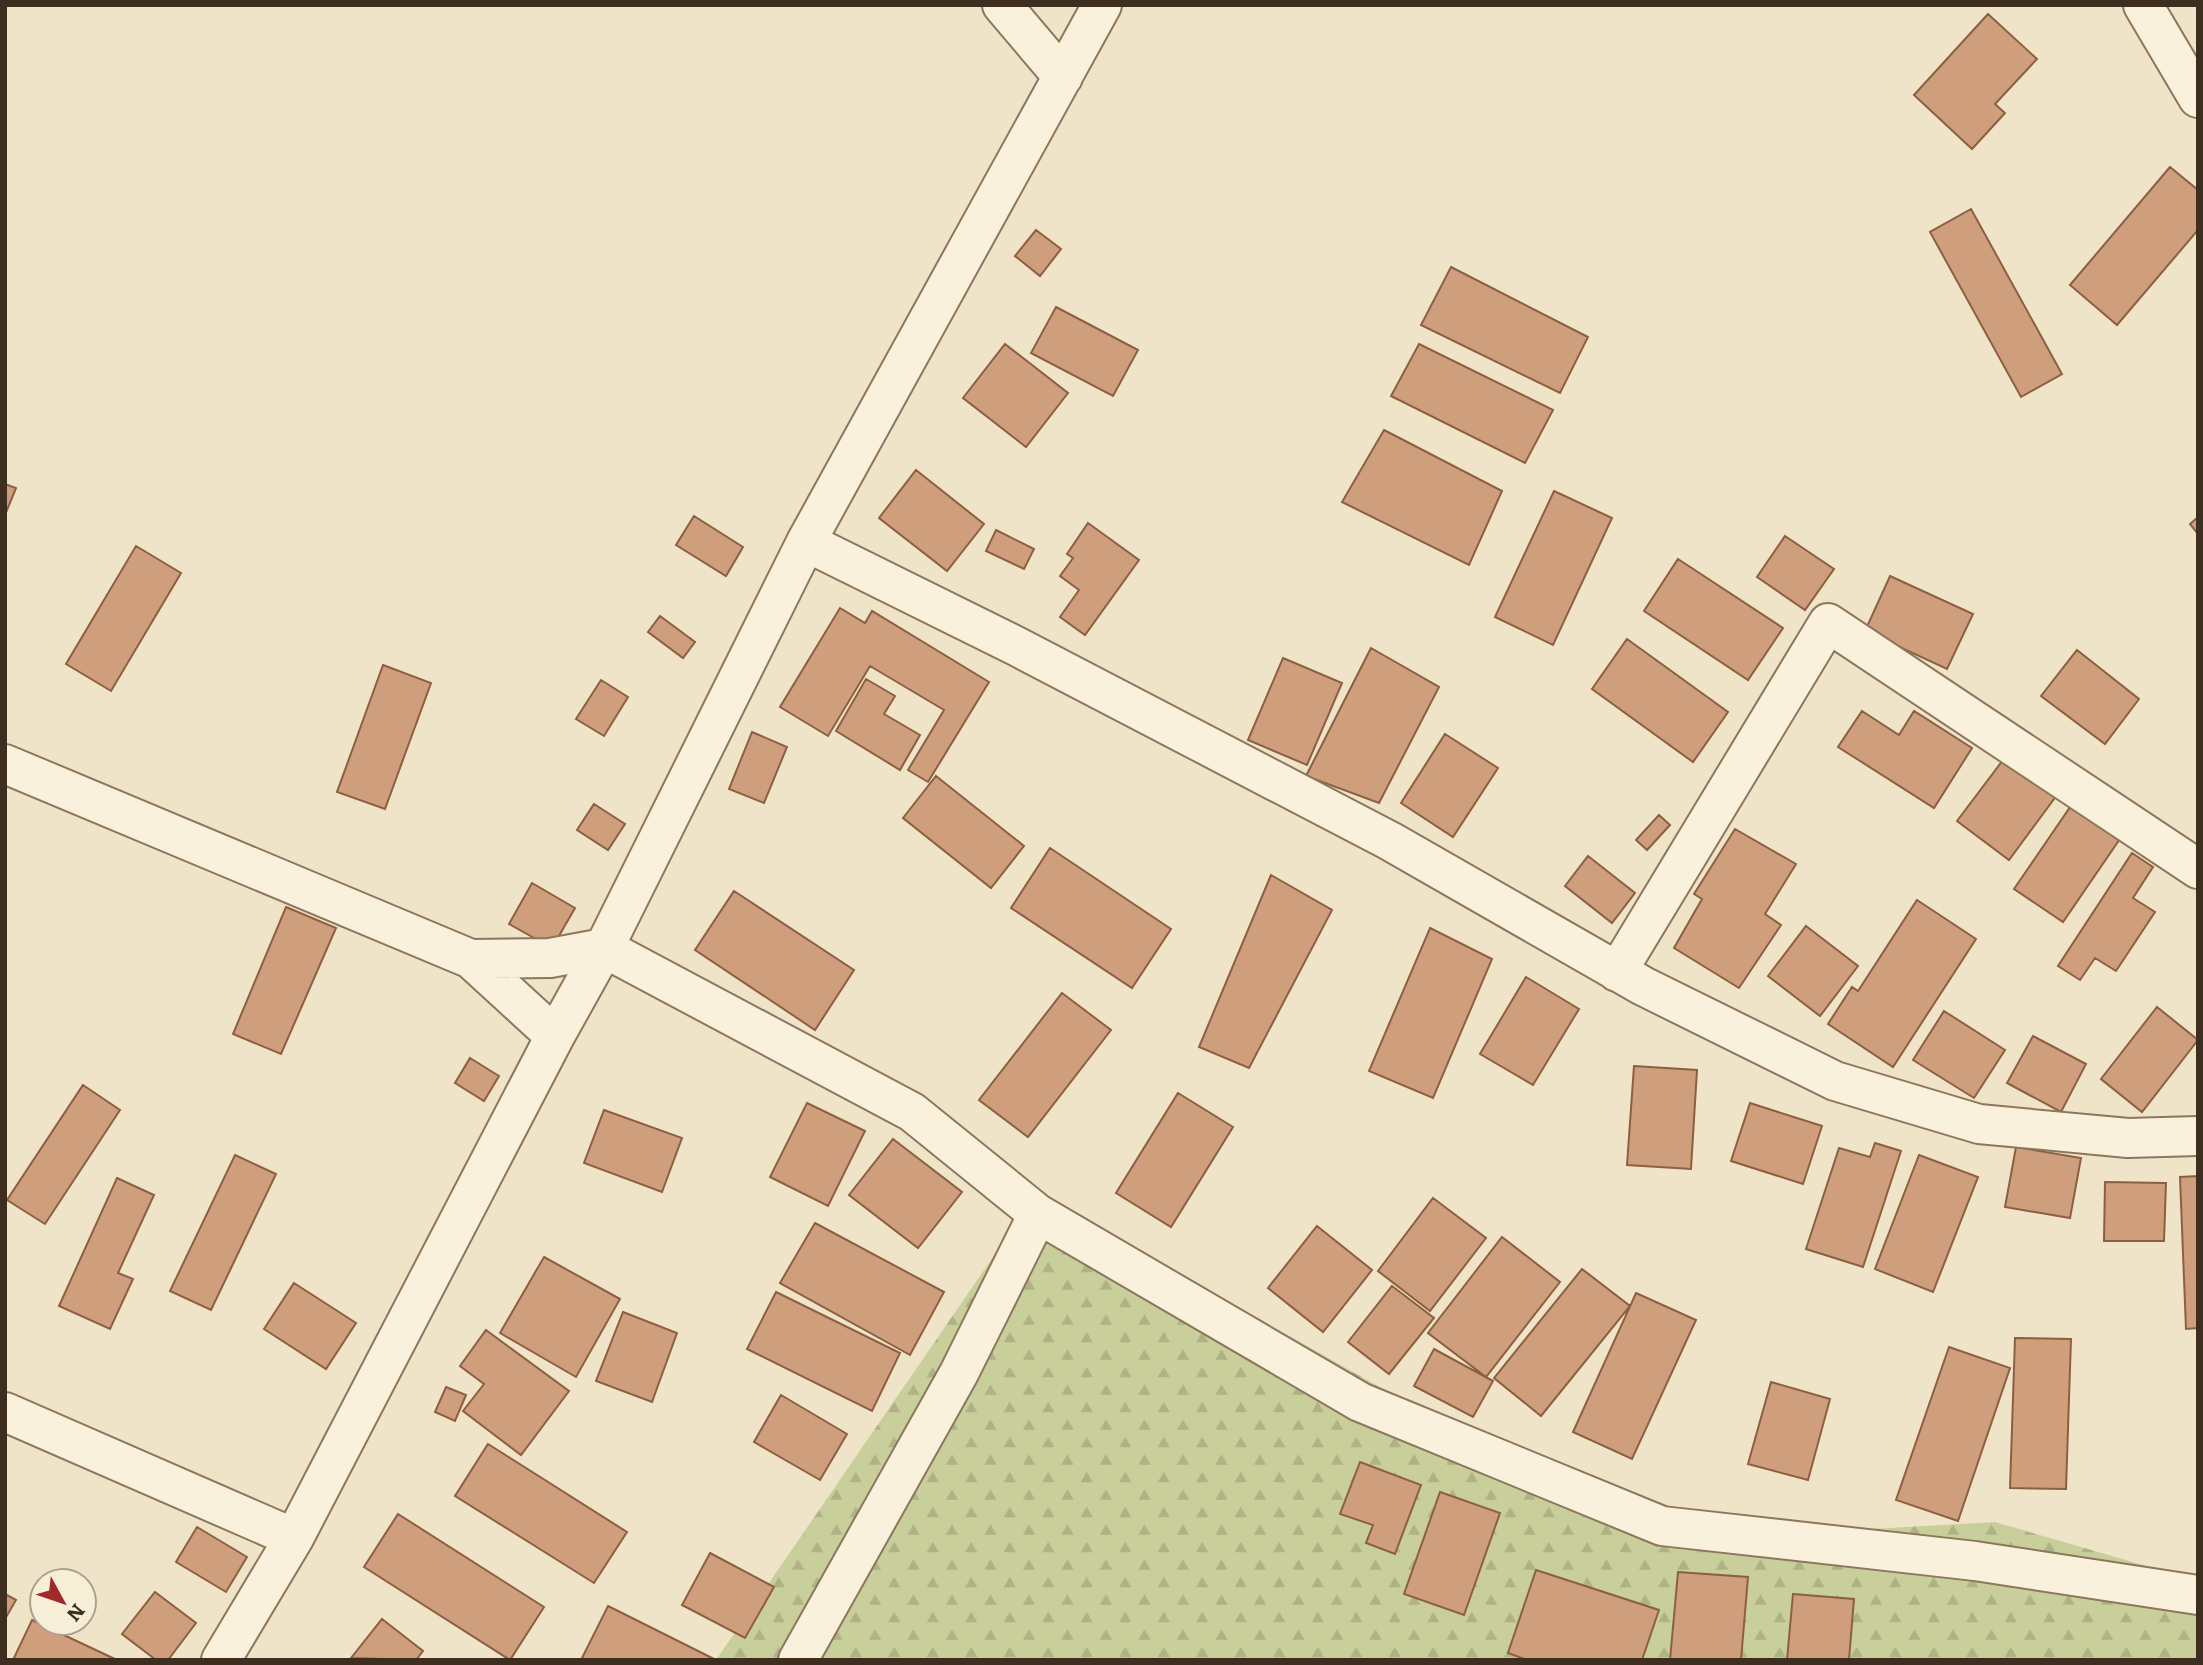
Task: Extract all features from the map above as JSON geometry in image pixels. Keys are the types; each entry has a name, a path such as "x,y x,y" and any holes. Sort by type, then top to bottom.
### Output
{"street":[{"path":"1002,5 1063,77"},
{"path":"221,1660 294,1538 555,1036 604,948 806,542 1102,5"},
{"path":"2143,5 2198,98"},
{"path":"806,542 1018,647 1390,841 1617,972 1835,1081 1979,1125 2128,1138 2198,1136"},
{"path":"1617,972 1828,623 2198,869"},
{"path":"5,764 471,958 555,1036"},
{"path":"471,958 551,958 604,948 912,1112 1038,1214 1360,1402 1662,1526 1975,1561 2198,1595"},
{"path":"798,1660 959,1373 1038,1214"},
{"path":"5,1412 294,1538"}],"green space":[{"path":"1037,1193 1422,1411 1660,1541 1995,1522 2198,1581 2198,1660 716,1660"}],"building":[{"path":"1988,14 2037,59 1995,104 2005,113 1972,149 1914,95"},
{"path":"2170,167 2198,190 2198,230 2117,325 2070,285"},
{"path":"1971,209 2062,374 2021,397 1930,232"},
{"path":"1036,230 1061,249 1040,276 1015,256"},
{"path":"1451,267 1588,337 1560,393 1421,325"},
{"path":"1056,307 1138,350 1113,396 1031,353"},
{"path":"1005,344 1068,393 1026,447 963,398"},
{"path":"1419,344 1553,410 1525,463 1391,396"},
{"path":"1384,430 1502,491 1469,565 1342,502"},
{"path":"916,470 984,524 947,571 879,518"},
{"path":"5,484 16,488 5,515"},
{"path":"1554,491 1612,518 1553,645 1495,617"},
{"path":"694,516 743,547 726,576 676,545"},
{"path":"2198,517 2198,534 2190,524"},
{"path":"1088,523 1139,560 1085,635 1060,617 1079,590 1060,576 1073,558 1067,554"},
{"path":"996,530 1034,549 1024,569 986,551"},
{"path":"1785,536 1834,569 1805,610 1757,577"},
{"path":"136,546 181,573 111,691 66,664"},
{"path":"1678,559 1783,628 1748,680 1644,611"},
{"path":"1890,576 1973,614 1947,669 1865,631"},
{"path":"840,608 865,623 872,611 989,682 928,782 908,770 944,710 870,666 828,736 780,707"},
{"path":"660,616 695,642 683,658 648,632"},
{"path":"1627,639 1728,712 1693,762 1592,689"},
{"path":"1371,648 1439,687 1379,803 1306,776"},
{"path":"2077,650 2139,699 2105,744 2041,696"},
{"path":"1283,658 1342,683 1307,765 1248,740"},
{"path":"383,665 431,683 385,809 337,792"},
{"path":"866,679 895,696 884,714 920,735 900,770 836,731"},
{"path":"601,680 628,697 604,736 576,719"},
{"path":"1862,711 1899,735 1914,711 1972,748 1934,808 1838,747"},
{"path":"752,732 787,747 764,803 729,789"},
{"path":"1445,734 1498,768 1453,837 1401,803"},
{"path":"2006,756 2057,795 2009,860 1957,821"},
{"path":"936,776 1024,846 991,888 903,818"},
{"path":"2077,797 2126,830 2063,922 2014,889"},
{"path":"594,804 625,824 608,850 577,830"},
{"path":"1659,815 1670,825 1647,850 1636,840"},
{"path":"1735,829 1796,864 1765,914 1781,925 1739,988 1674,948 1702,899 1694,894"},
{"path":"1050,848 1171,929 1132,988 1011,908"},
{"path":"2132,853 2153,867 2133,898 2155,912 2116,971 2095,958 2080,980 2058,966"},
{"path":"1588,856 1635,893 1612,923 1565,886"},
{"path":"1271,875 1332,910 1249,1068 1199,1047"},
{"path":"532,883 575,908 552,948 509,924"},
{"path":"734,891 854,970 815,1030 695,950"},
{"path":"1917,900 1976,939 1893,1067 1828,1024 1852,987 1858,991"},
{"path":"286,907 336,928 281,1054 233,1034"},
{"path":"1806,926 1858,966 1820,1016 1768,976"},
{"path":"1430,928 1492,959 1433,1098 1369,1071"},
{"path":"1526,977 1579,1009 1533,1085 1480,1054"},
{"path":"1062,993 1111,1030 1028,1137 979,1100"},
{"path":"2157,1007 2198,1040 2142,1112 2101,1079"},
{"path":"1944,1011 2005,1050 1974,1098 1913,1060"},
{"path":"2033,1036 2086,1064 2061,1112 2007,1083"},
{"path":"470,1058 499,1076 484,1101 455,1083"},
{"path":"1634,1066 1697,1070 1691,1169 1627,1165"},
{"path":"83,1085 120,1110 45,1224 7,1200"},
{"path":"1178,1093 1233,1127 1171,1227 1116,1193"},
{"path":"807,1103 865,1131 828,1206 770,1177"},
{"path":"1750,1103 1822,1126 1803,1184 1731,1161"},
{"path":"604,1110 682,1138 662,1192 584,1163"},
{"path":"893,1139 962,1192 918,1248 849,1195"},
{"path":"1875,1143 1901,1151 1863,1267 1806,1249 1839,1148 1870,1157"},
{"path":"2016,1147 2081,1158 2070,1218 2005,1207"},
{"path":"235,1155 276,1174 211,1310 170,1291"},
{"path":"1919,1155 1978,1177 1933,1292 1875,1269"},
{"path":"2198,1176 2198,1328 2186,1329 2180,1177"},
{"path":"117,1178 154,1195 118,1273 133,1279 110,1329 59,1306"},
{"path":"2105,1182 2166,1183 2164,1241 2104,1241"},
{"path":"1433,1198 1486,1238 1430,1311 1378,1271"},
{"path":"815,1223 944,1292 910,1355 780,1283"},
{"path":"1317,1226 1372,1270 1323,1332 1268,1288"},
{"path":"1502,1237 1560,1282 1486,1377 1428,1333"},
{"path":"544,1257 620,1299 576,1377 500,1333"},
{"path":"1582,1269 1630,1306 1541,1416 1494,1378"},
{"path":"294,1283 356,1323 326,1369 264,1329"},
{"path":"1392,1286 1434,1318 1389,1374 1348,1342"},
{"path":"776,1292 900,1353 872,1411 747,1349"},
{"path":"1636,1293 1696,1320 1632,1459 1573,1432"},
{"path":"623,1312 677,1333 652,1402 596,1381"},
{"path":"486,1330 569,1391 521,1455 463,1411 484,1384 460,1366"},
{"path":"2015,1338 2071,1339 2066,1489 2010,1488"},
{"path":"1949,1347 2010,1368 1958,1521 1896,1500"},
{"path":"1434,1349 1493,1381 1473,1417 1414,1386"},
{"path":"1771,1382 1830,1399 1808,1480 1748,1464"},
{"path":"446,1387 466,1395 455,1421 435,1412"},
{"path":"781,1395 847,1434 820,1480 754,1442"},
{"path":"488,1444 627,1532 594,1583 455,1496"},
{"path":"1360,1462 1421,1485 1395,1554 1366,1543 1373,1525 1340,1514"},
{"path":"1440,1492 1500,1513 1464,1615 1404,1594"},
{"path":"398,1514 544,1607 510,1660 364,1567"},
{"path":"197,1527 247,1557 226,1592 176,1562"},
{"path":"710,1553 774,1587 745,1638 682,1605"},
{"path":"1536,1570 1659,1610 1642,1660 1527,1660 1508,1653"},
{"path":"1678,1572 1748,1577 1741,1660 1670,1660"},
{"path":"155,1592 196,1623 168,1660 156,1660 122,1634"},
{"path":"5,1594 16,1600 5,1619"},
{"path":"1793,1594 1854,1599 1849,1660 1787,1660"},
{"path":"608,1606 716,1660 581,1660"},
{"path":"382,1619 423,1651 416,1660 351,1658"},
{"path":"28,1628 28,1637 68,1637 117,1660 13,1660"}]}
